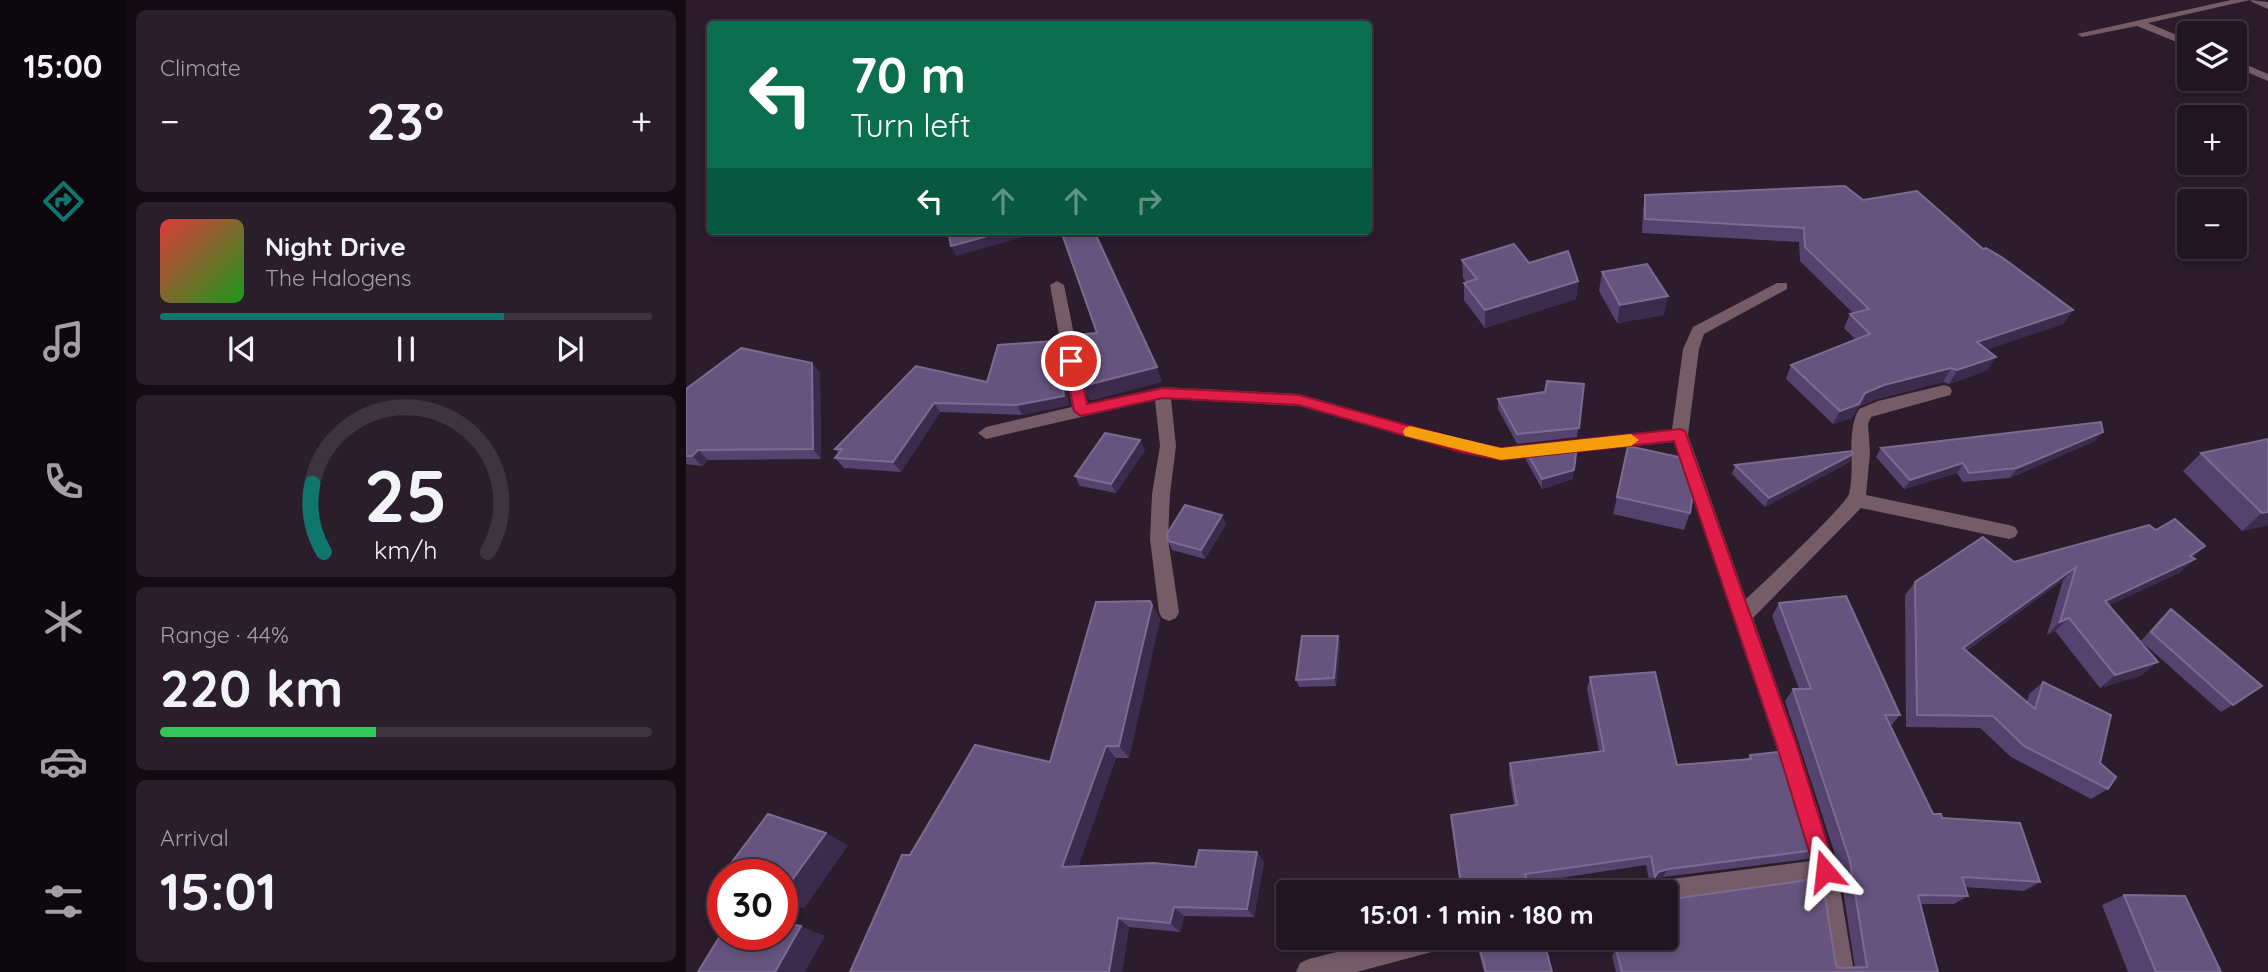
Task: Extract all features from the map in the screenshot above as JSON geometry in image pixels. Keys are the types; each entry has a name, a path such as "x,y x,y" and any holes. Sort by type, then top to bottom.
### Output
{"street":[{"path":"2082,34 2245,0"},
{"path":"2255,0 2268,6"},
{"path":"2137,22 2177,39"},
{"path":"2247,68 2268,78"},
{"path":"1057,285 1081,411"},
{"path":"1782,286 1698,331 1690,349 1680,435 1786,743 1825,871 1841,972"},
{"path":"1741,617 1857,500 1862,453 1860,424 1864,413 1944,391"},
{"path":"1163,393 1168,446 1161,494 1159,539 1169,612"},
{"path":"986,433 1163,393 1299,400 1464,447 1501,454 1680,435"},
{"path":"1857,500 2009,532"},
{"path":"1678,890 1825,871"},
{"path":"1309,972 1393,950"}],"building":[{"path":"1845,186 1863,200 1917,191 1983,249 1986,248 2003,258 2073,310 1977,342 1996,357 1957,370 1951,368 1884,385 1865,393 1859,404 1840,411 1791,365 1870,334 1850,314 1869,309 1805,247 1804,228 1645,219 1645,195"},
{"path":"949,235 991,235 951,246"},
{"path":"1062,235 1096,235 1157,367 1083,386 1073,335 1097,333"},
{"path":"1514,244 1529,263 1568,251 1578,281 1485,310 1464,283 1477,279 1462,260"},
{"path":"1647,264 1668,296 1620,305 1602,272"},
{"path":"1054,341 1064,396 1017,405 934,403 893,462 835,458 842,449 835,449 916,366 987,382 998,345"},
{"path":"741,348 812,363 813,449 698,450 692,456 686,456 686,389"},
{"path":"1547,381 1584,384 1579,428 1517,434 1498,399 1545,392"},
{"path":"2101,422 2103,432 2017,468 1969,473 1963,463 1910,480 1881,448"},
{"path":"1105,433 1140,440 1111,484 1075,476"},
{"path":"2268,439 2268,512 2262,513 2201,453"},
{"path":"1577,446 1574,470 1542,479 1526,451"},
{"path":"1628,446 1688,459 1695,480 1690,513 1617,497"},
{"path":"1852,451 1853,454 1769,498 1735,465"},
{"path":"1185,505 1222,515 1201,550 1168,541 1167,534"},
{"path":"2175,519 2205,546 2190,556 2195,559 2105,601 2158,662 2115,675 2069,618 2060,622 2076,567 1963,648 2035,709 2043,682 2111,715 2100,763 2116,777 2108,789 2024,746 1993,716 1917,715 1915,582 1983,537 2014,562 2149,525 2156,530"},
{"path":"1846,596 1900,715 1885,715 1933,814 1941,814 1942,818 2020,823 2040,882 1962,877 1968,896 1918,895 1938,972 1622,972 1616,950 1678,950 1678,898 1822,878 1836,966 1867,967 1850,861 1793,689 1811,689 1779,603"},
{"path":"1150,601 1152,605 1119,746 1106,746 1062,867 1153,863 1195,867 1199,850 1257,852 1247,909 1174,907 1170,923 1118,918 1109,972 850,972 902,855 910,855 975,745 1050,762 1096,602"},
{"path":"2171,609 2262,686 2233,705 2151,632"},
{"path":"1302,636 1338,636 1334,678 1296,680"},
{"path":"1655,672 1677,765 1751,759 1750,755 1786,751 1816,850 1668,869 1658,872 1655,877 1651,856 1525,874 1527,880 1460,880 1451,815 1517,805 1510,763 1604,751 1590,677"},
{"path":"768,814 826,833 798,872 798,859 734,859"},
{"path":"2124,895 2185,896 2221,972 2156,972"},
{"path":"711,950 787,950 775,972 698,972"},
{"path":"1480,950 1546,950 1552,972 1486,972"}],"slow traffic":[{"path":"1410,432 1501,454 1631,440"}],"route":[{"path":"1071,361 1081,411 1163,393 1299,400 1464,447 1501,454 1680,435 1786,743 1825,871"}]}
